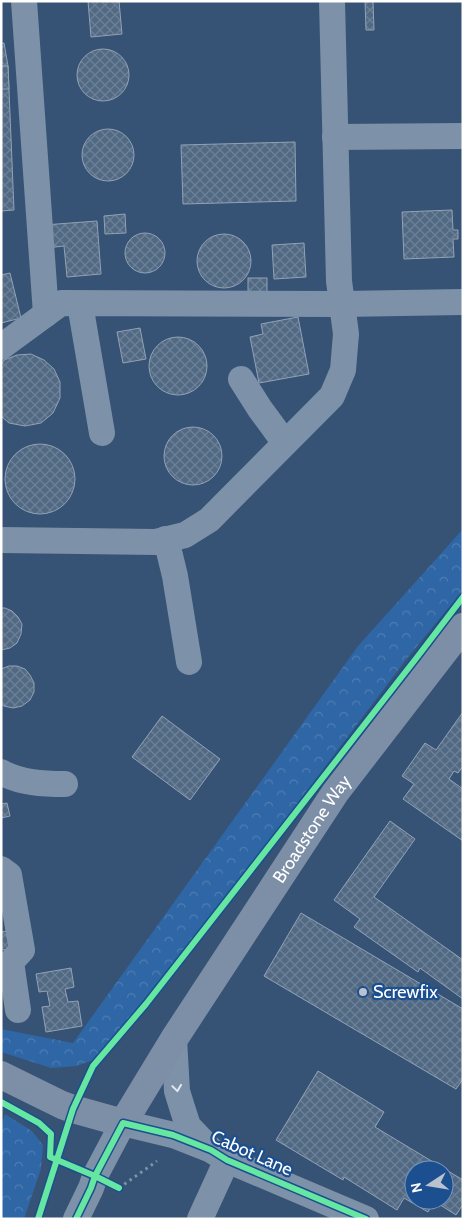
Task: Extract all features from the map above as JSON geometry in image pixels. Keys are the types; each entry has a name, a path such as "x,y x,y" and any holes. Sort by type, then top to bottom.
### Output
{"main road":[{"name":"Broadstone Way","path":"123,1123 174,1039 335,793 463,627"},
{"name":"Cabot Lane","path":"1,1075 62,1105 123,1123"}],"street":[{"path":"24,1 46,314"},
{"path":"1,540 156,542 185,535 209,520 332,396 343,370 346,334 339,281 332,1"},
{"path":"335,137 463,136"},
{"path":"1,347 61,304 463,302"},
{"path":"80,304 102,433"},
{"path":"241,380 285,443"},
{"path":"166,539 175,576 189,662"},
{"path":"1,772 9,777 42,784 65,784"},
{"path":"1,869 9,875 22,950 11,962 18,1010"},
{"path":"174,1039 177,1091 188,1126 219,1155 200,1219"},
{"name":"Cabot Lane","path":"123,1123 173,1135 366,1219"},
{"name":"Broadstone Way","path":"76,1219 94,1176 123,1123"}],"path":[{"path":"94,1176 119,1188 157,1161"}],"green space":[{"path":"463,529 463,590 405,661 107,1055 77,1066 51,1068 1,1052 1,1029 73,1043 358,646"},
{"path":"5,1114 32,1131 43,1145 41,1169 24,1219 1,1219 1,1127"}],"building":[{"path":"88,1 119,1 122,34 91,37"},
{"path":"365,1 373,1 374,30 366,30"},
{"path":"1,43 4,43 8,66 14,210 1,211"},
{"path":"98,49 108,49 117,53 125,61 129,75 125,89 117,97 108,101 98,101 89,97 81,89 77,80 77,70 81,61 89,53"},
{"path":"1,66 8,66 9,89 1,89"},
{"path":"103,129 113,129 127,136 134,150 134,160 127,174 113,181 103,181 93,177 86,170 82,160 82,150 86,140 93,133"},
{"path":"295,142 296,201 183,204 181,145"},
{"path":"452,210 453,230 458,230 458,239 453,239 454,257 404,259 402,212"},
{"path":"125,214 126,233 105,234 104,216"},
{"path":"97,221 101,274 67,277 64,246 46,248 44,225"},
{"path":"149,233 156,236 162,242 165,253 164,261 156,270 149,273 141,273 134,270 126,261 125,249 128,242 137,234"},
{"path":"224,234 234,236 243,242 249,251 251,261 249,271 243,280 234,286 224,288 214,286 205,280 199,271 197,261 199,251 205,242 214,236"},
{"path":"304,243 306,277 274,279 272,245"},
{"path":"10,273 21,318 1,323 1,275"},
{"path":"248,278 267,278 267,296 248,296"},
{"path":"298,317 309,374 259,383 250,337 263,334 261,324"},
{"path":"140,328 146,359 123,363 117,332"},
{"path":"178,337 189,339 202,350 207,366 205,377 194,390 178,395 167,393 154,382 149,366 151,355 162,342"},
{"path":"31,354 44,360 54,369 60,382 60,398 53,413 41,423 25,426 9,423 1,416 1,364 4,360 17,355"},
{"path":"187,427 199,427 214,435 222,450 222,462 214,477 199,485 187,485 172,477 164,462 164,450 172,435"},
{"path":"47,444 60,450 69,459 73,465 75,479 73,493 65,504 54,512 33,514 26,512 15,504 7,493 5,472 7,465 15,454 26,446"},
{"path":"1,608 12,611 22,624 21,634 17,643 10,648 1,650"},
{"path":"9,666 25,669 34,683 34,692 30,700 22,706 13,708 1,704 1,669"},
{"path":"463,712 463,766 458,773 454,771 449,779 463,789 463,841 403,799 414,784 402,776 425,743 436,750"},
{"path":"162,716 220,759 190,800 132,757"},
{"path":"7,803 10,816 1,818 1,804"},
{"path":"390,821 415,839 374,897 463,960 463,999 420,968 418,972 354,927 360,919 334,900"},
{"name":"Screwfix","path":"301,913 463,1009 463,1079 456,1089 264,976"},
{"path":"1,929 2,932 6,931 10,949 1,950"},
{"path":"71,968 74,987 65,989 68,1002 78,1001 82,1026 46,1032 42,1007 50,1006 47,991 39,992 36,974"},
{"path":"318,1071 384,1112 375,1127 430,1160 404,1160 404,1198 397,1210 344,1177 343,1180 276,1140"},
{"path":"454,1175 463,1180 463,1204 456,1215 448,1210 454,1210"}],"cycle path":[{"path":"38,1219 73,1109 93,1066 146,1004 463,597"},
{"path":"1,1102 39,1123 51,1134 50,1157 119,1188"},
{"path":"76,1219 95,1176 123,1123 173,1135 211,1150 227,1160 366,1219"}],"place":[{"name":"Screwfix","path":"363,992"}]}
